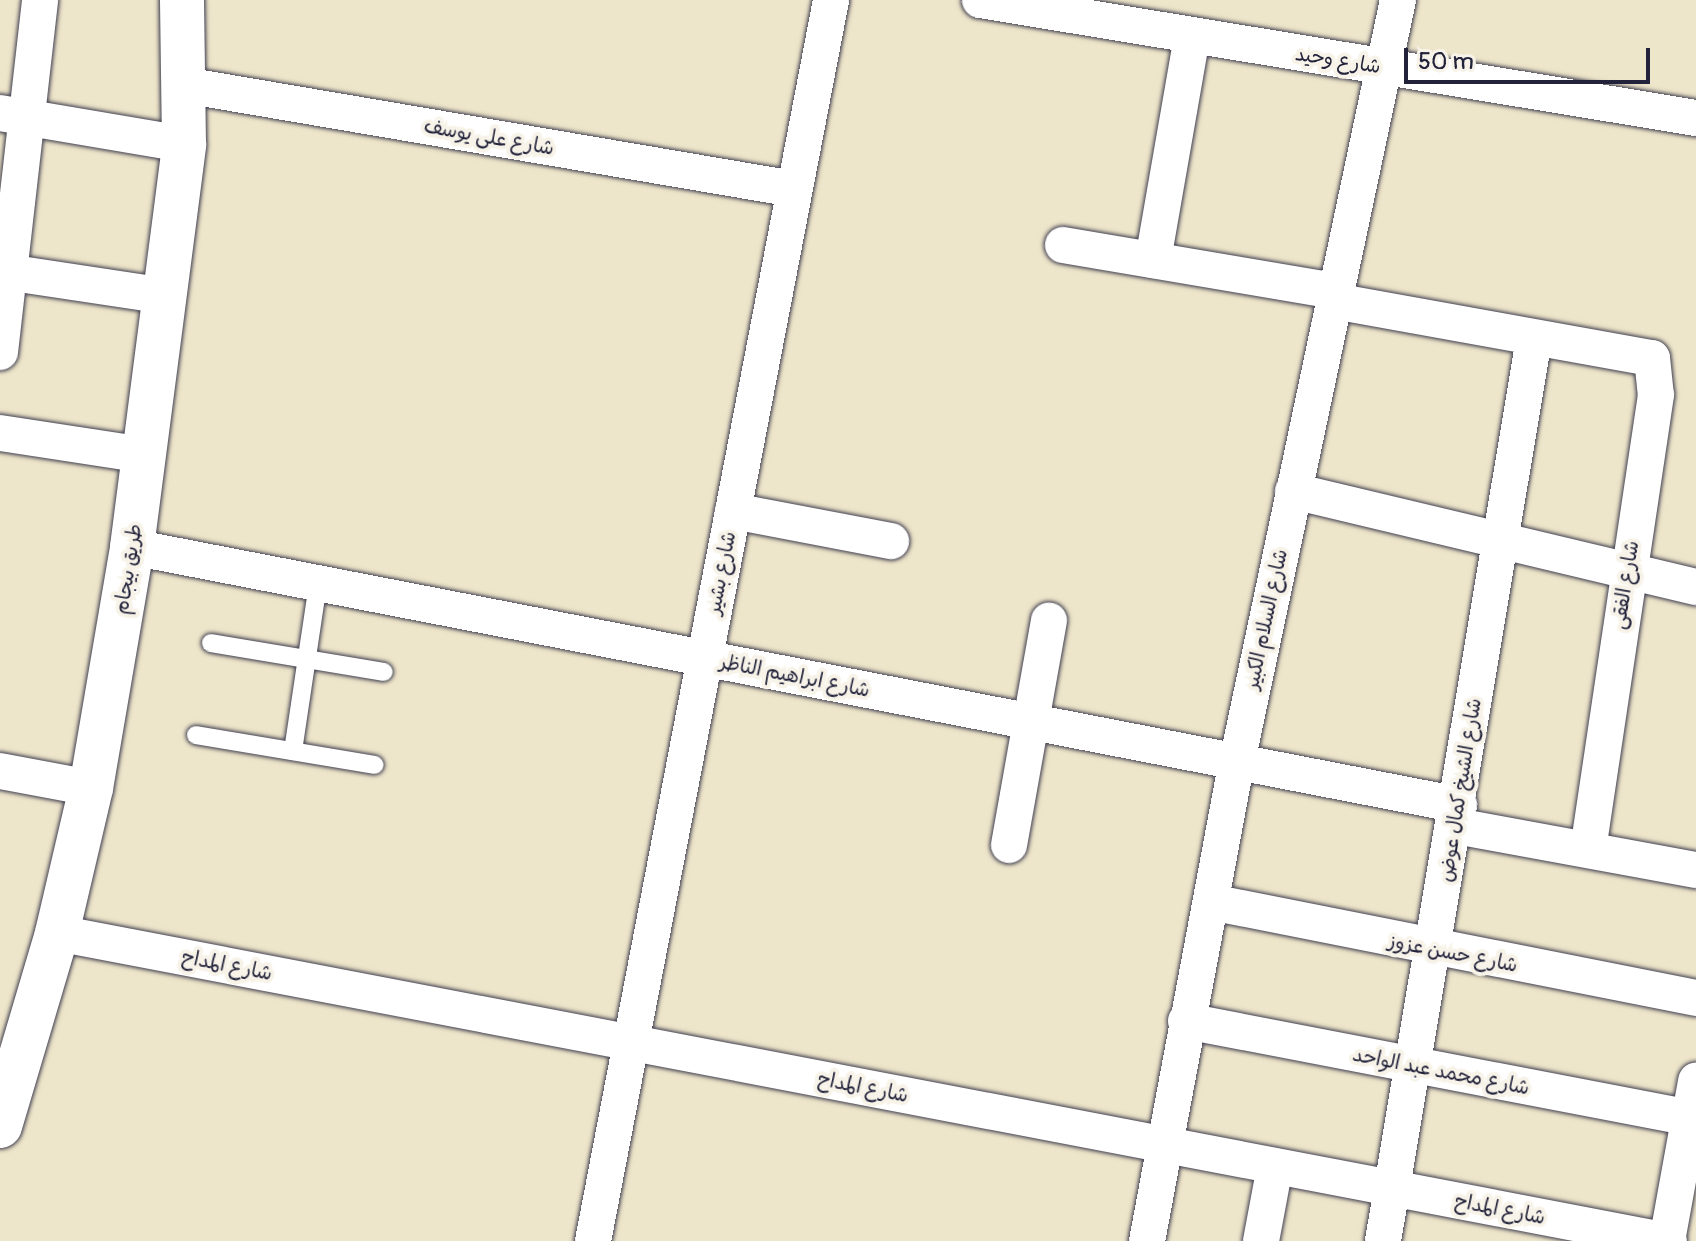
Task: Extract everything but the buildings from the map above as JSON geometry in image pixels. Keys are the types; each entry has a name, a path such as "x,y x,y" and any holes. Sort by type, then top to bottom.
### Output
{"main road":[{"name":"طريق بيجام","path":"0,1126 57,933 91,788 132,547 184,144 182,0"}],"street":[{"path":"0,352 13,116 40,0"},
{"name":"شارع بشير","path":"593,1241 831,0"},
{"name":"شارع وحيد","path":"980,0 1696,118"},
{"name":"شارع السلام الكبير","path":"1147,1241 1237,762 1398,0"},
{"path":"1153,260 1192,36"},
{"name":"شارع على يوسف","path":"184,85 794,189"},
{"path":"13,116 184,144"},
{"path":"1063,245 1335,296 1534,339"},
{"path":"5,271 166,296"},
{"name":"شارع الفقى","path":"1534,339 1619,350 1652,358 1657,371 1588,848"},
{"name":"شارع الشيخ كمال عوض","path":"1383,1241 1415,1068 1534,339"},
{"path":"0,433 144,455"},
{"path":"1293,491 1696,587"},
{"path":"733,511 891,541"},
{"name":"شارع ابراهيم الناظر","path":"132,547 1237,762 1588,848 1696,870"},
{"path":"1009,845 1049,621"},
{"path":"0,771 91,788"},
{"name":"شارع حسن عزوز","path":"1211,902 1434,950 1696,998"},
{"name":"شارع المداح","path":"57,933 1392,1188 1512,1226 1668,1241"},
{"name":"شارع محمد عبد الواحد","path":"1186,1021 1415,1068 1693,1118"},
{"path":"1668,1241 1693,1118 1696,1081"},
{"path":"1261,1241 1275,1166"}],"lane":[{"path":"293,751 318,583"},
{"path":"211,643 384,672"},
{"path":"196,735 375,765"}]}
